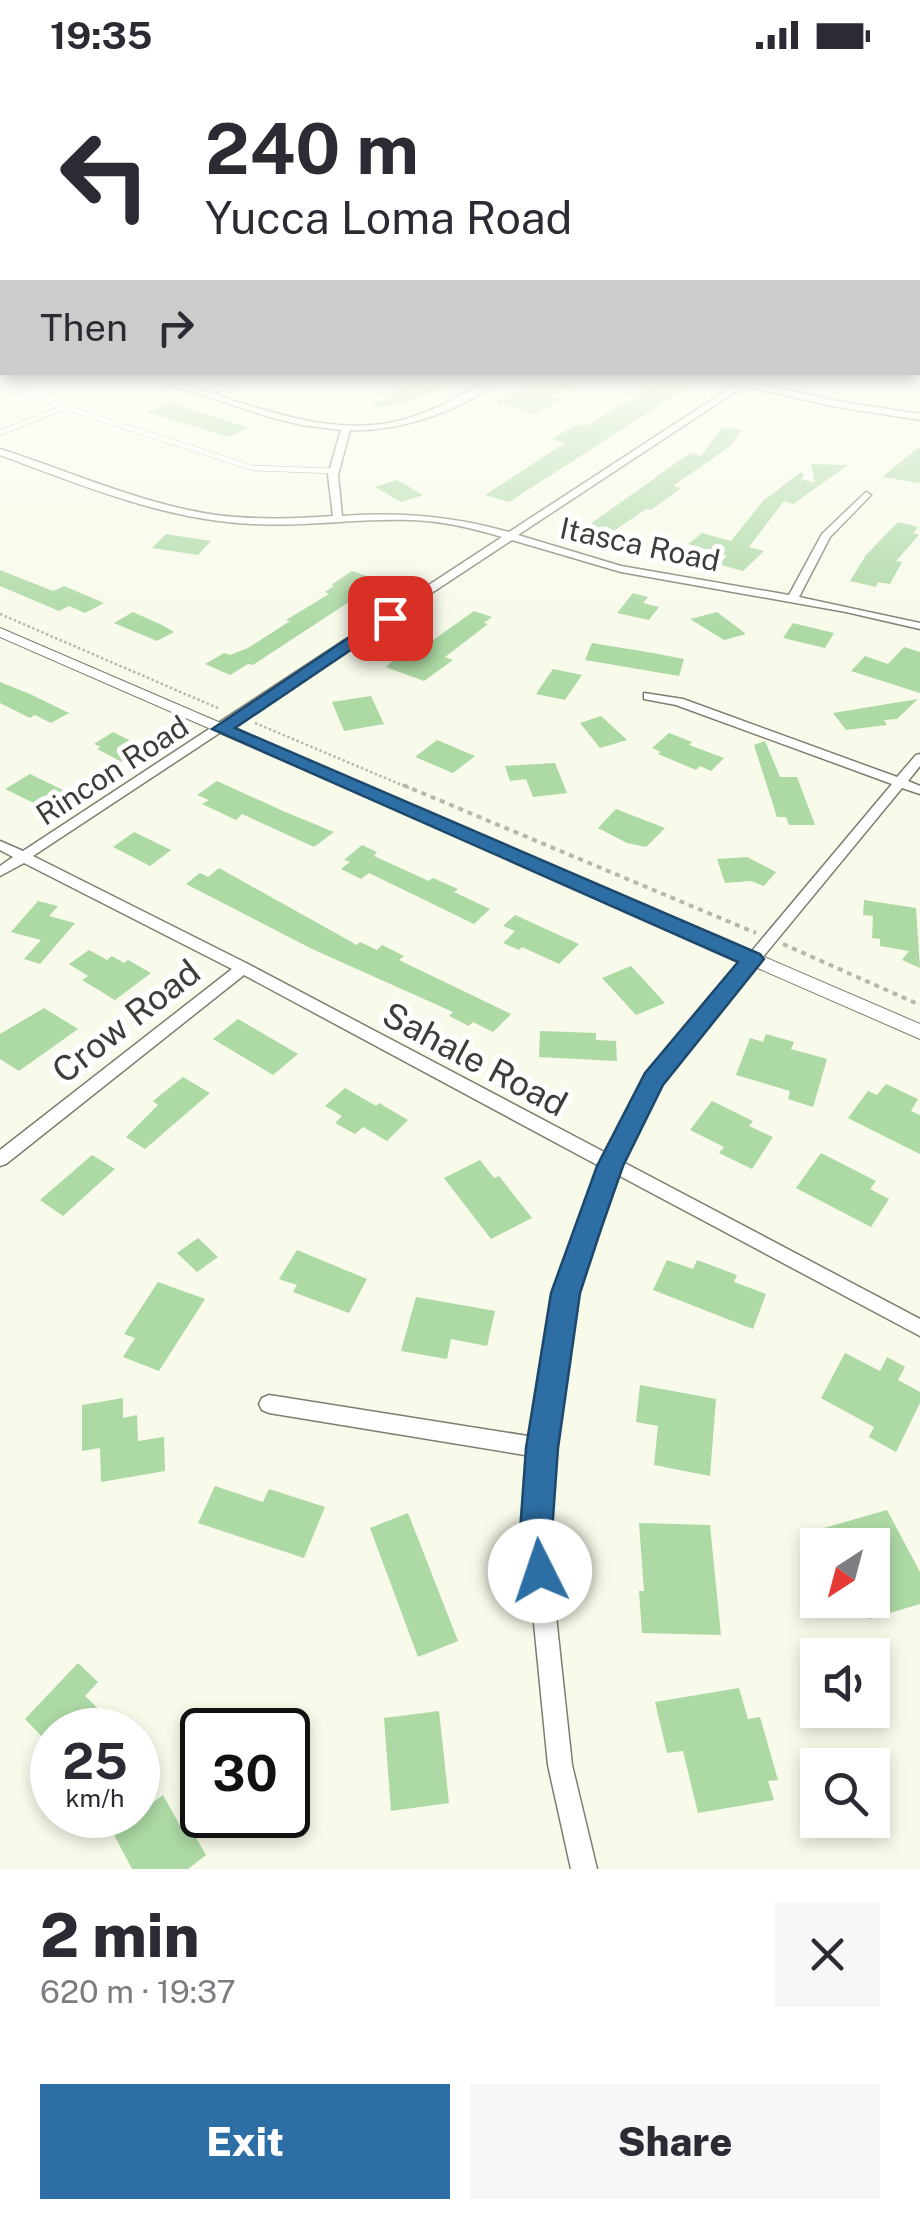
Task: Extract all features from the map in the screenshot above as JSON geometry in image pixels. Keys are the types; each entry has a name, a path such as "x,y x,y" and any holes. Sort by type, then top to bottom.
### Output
{"main road":[{"path":"0,632 225,721 920,1032"}],"street":[{"name":"Itasca Road","path":"29,462 165,508 244,520 434,519 622,570 793,598 920,626"},
{"path":"337,462 338,521"},
{"name":"Rincon Road","path":"0,872 624,462"},
{"path":"793,598 826,536 866,495"},
{"path":"648,696 680,702 920,790"},
{"path":"584,1869 560,1765 536,1532 542,1448 566,1293 610,1166 653,1080 920,758"},
{"name":"Sahale Road","path":"0,845 243,968 920,1328"},
{"name":"Crow Road","path":"0,1160 243,968"},
{"path":"269,1404 542,1448"}],"lane":[{"path":"234,462 253,468 334,471"}],"path":[{"path":"0,614 225,721"},
{"path":"255,723 756,933"},
{"path":"783,944 920,1006"}],"building":[{"path":"536,462 571,462 509,502 485,495"},
{"path":"677,462 708,462 673,486 681,488 651,510 646,509 602,539 579,532"},
{"path":"900,462 920,462 920,483 882,477"},
{"path":"811,464 848,465 793,504 784,501 749,547 764,551 743,571 718,564 727,556 688,544 702,533 731,541 763,501 801,472 801,479 815,483"},
{"path":"397,480 423,495 401,502 375,487"},
{"path":"898,522 918,527 913,533 919,535 896,561 902,562 890,584 878,582 876,587 850,581 866,555"},
{"path":"166,534 211,541 198,555 152,548"},
{"path":"0,570 53,591 64,586 104,603 85,613 69,606 59,611 0,586"},
{"path":"352,571 381,581 253,665 230,675 205,664 224,653 230,655 248,648 329,594 325,592 334,586 331,585"},
{"path":"633,593 648,597 643,603 659,607 649,620 617,613"},
{"path":"474,611 492,617 445,657 453,660 424,681 386,667 412,644 422,648"},
{"path":"133,612 174,632 157,641 114,623"},
{"path":"717,612 746,634 724,640 690,619"},
{"path":"793,623 834,633 825,648 783,638"},
{"path":"592,643 684,659 679,676 585,660"},
{"path":"904,647 920,652 920,693 851,671 865,656 888,664"},
{"path":"553,669 582,675 565,700 536,694"},
{"path":"0,682 69,713 51,723 35,715 30,718 0,703"},
{"path":"371,696 384,724 344,731 332,702"},
{"path":"918,699 897,719 884,720 887,725 846,730 833,713"},
{"path":"601,716 627,740 600,748 580,723"},
{"path":"113,732 145,748 122,762 97,749 101,747 94,744"},
{"path":"669,733 724,758 711,771 700,766 696,770 658,754 661,752 652,748"},
{"path":"437,740 475,756 453,773 415,757"},
{"path":"765,741 780,777 797,777 815,825 789,825 786,817 777,817 754,745"},
{"path":"555,763 567,793 533,797 526,779 510,781 505,766"},
{"path":"30,774 63,790 58,793 67,798 48,810 5,789"},
{"path":"217,781 334,832 314,847 242,814 236,820 202,804 209,800 197,795"},
{"path":"616,809 665,828 646,847 627,843 598,828"},
{"path":"134,832 171,850 150,866 113,847"},
{"path":"362,845 377,852 374,856 429,881 433,878 458,889 454,892 490,909 474,924 369,873 361,879 341,869 350,862 344,860"},
{"path":"747,857 776,872 764,886 751,881 725,883 717,859"},
{"path":"219,868 357,945 360,942 377,950 382,945 404,956 399,960 511,1014 493,1032 473,1022 469,1026 449,1016 453,1012 312,949 186,884 200,873 208,877"},
{"path":"864,900 916,908 920,968 902,960 909,951 880,946 880,939 872,938 873,916 863,915"},
{"path":"38,901 58,906 49,916 75,923 40,964 24,959 41,940 11,932"},
{"path":"515,915 579,944 559,964 503,943 515,931 503,926"},
{"path":"89,950 107,960 112,956 124,963 128,960 151,973 115,1000 82,980 88,976 69,964"},
{"path":"631,966 665,1003 636,1015 602,978"},
{"path":"44,1008 78,1029 19,1071 0,1059 0,1034"},
{"path":"238,1019 298,1054 273,1075 213,1039"},
{"path":"540,1031 596,1033 596,1040 616,1041 617,1061 539,1057"},
{"path":"766,1034 794,1042 791,1049 827,1059 813,1107 788,1099 790,1091 736,1075 750,1038 763,1042"},
{"path":"183,1077 210,1093 145,1149 126,1137 158,1105 153,1101"},
{"path":"886,1084 918,1099 911,1111 920,1115 920,1154 848,1118 868,1091 877,1095"},
{"path":"345,1088 408,1120 387,1141 363,1127 355,1134 335,1123 342,1116 325,1106"},
{"path":"712,1101 753,1121 749,1126 773,1137 752,1169 719,1153 724,1147 690,1130"},
{"path":"821,1153 876,1181 870,1189 889,1199 871,1227 796,1188"},
{"path":"92,1155 115,1169 63,1216 40,1200"},
{"path":"480,1160 494,1178 499,1176 532,1218 491,1239 444,1178"},
{"path":"198,1238 218,1257 197,1272 177,1253"},
{"path":"297,1250 367,1279 349,1313 293,1292 297,1285 279,1279"},
{"path":"667,1260 693,1269 697,1260 737,1275 734,1282 766,1294 753,1329 653,1290"},
{"path":"158,1282 205,1299 159,1371 123,1357 135,1338 124,1334"},
{"path":"416,1297 495,1311 487,1346 451,1339 447,1359 401,1351"},
{"path":"845,1353 880,1371 887,1357 905,1367 898,1380 920,1392 920,1403 896,1452 869,1437 874,1427 821,1398"},
{"path":"640,1385 716,1399 710,1476 654,1465 658,1426 636,1422"},
{"path":"123,1398 123,1418 137,1415 138,1441 164,1437 165,1471 101,1482 100,1448 82,1451 82,1405"},
{"path":"215,1486 263,1502 269,1489 325,1507 304,1558 198,1523"},
{"path":"887,1510 920,1572 920,1604 890,1613 890,1528 824,1528"},
{"path":"408,1513 458,1641 418,1657 370,1528"},
{"path":"639,1523 710,1525 721,1635 642,1633 639,1591 644,1591"},
{"path":"78,1663 98,1682 85,1696 97,1708 35,1708"},
{"path":"739,1688 748,1719 760,1717 778,1780 768,1781 774,1800 698,1813 683,1751 667,1753 655,1702"},
{"path":"439,1711 449,1803 391,1811 384,1718"},
{"path":"163,1795 180,1826 180,1838 196,1838 206,1855 188,1869 132,1869 116,1838 160,1838"}],"route":[{"path":"390,618 222,729 752,959 653,1080 610,1166 588,1229 566,1293 542,1448 536,1532 540,1571"}]}
